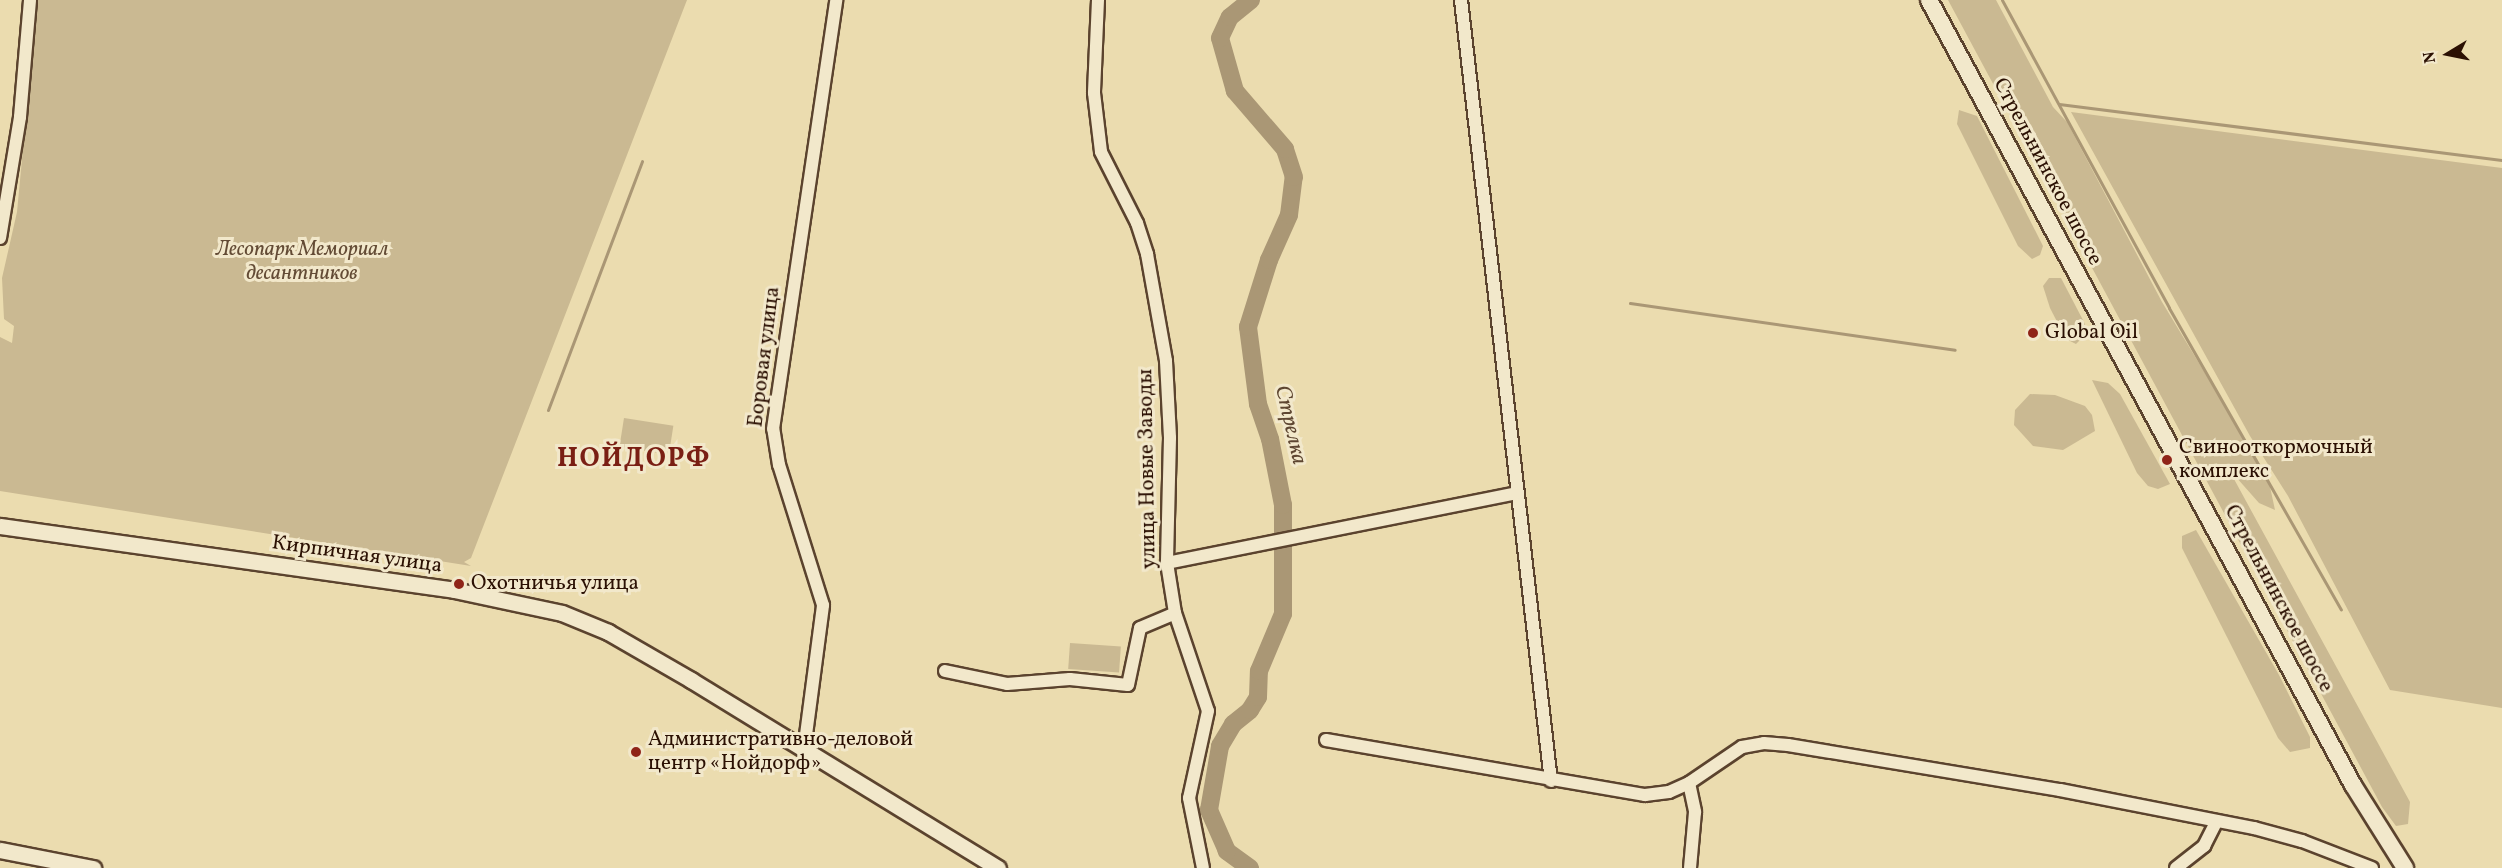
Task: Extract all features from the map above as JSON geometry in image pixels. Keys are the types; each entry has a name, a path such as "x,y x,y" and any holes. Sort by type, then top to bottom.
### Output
{"main road":[{"name":"Стрельнинское шоссе","path":"1929,0 2355,789 2404,868"}],"street":[{"path":"0,238 20,117 30,0"},
{"name":"Боровая улица","path":"804,750 823,604 779,465 772,429 836,0"},
{"name":"улица Новые Заводы","path":"1098,0 1094,93 1101,152 1137,223 1147,254 1166,361 1170,438 1167,563 1175,613 1207,703 1206,724 1189,798 1203,868"},
{"path":"1461,0 1551,781"},
{"path":"1167,563 1517,493"},
{"name":"Кирпичная улица","path":"0,526 443,589 562,613 608,632 998,868"},
{"path":"945,671 1007,684 1070,679 1128,685 1140,628 1175,613"},
{"path":"1326,740 1551,781 1645,795 1669,792 1689,783 1724,756 1764,743 2048,788 2217,822 2302,841 2372,868"},
{"path":"1689,783 1695,812 1690,868"},
{"path":"2176,868 2204,846 2217,822"},
{"path":"0,850 93,868"}],"green space":[{"name":"Лесопарк Мемориал десантников","path":"37,0 687,0 471,558 464,562 471,566 0,491 0,337 12,343 14,326 4,319 2,278 17,212"},
{"path":"1948,0 1996,0 2053,107 2067,122 2162,302 2257,459 2269,482 2275,510 2259,503 2228,468 2410,802 2408,824 2396,826 2382,807"},
{"path":"1959,110 1977,116 2043,246 2040,255 2032,259 2018,246 1957,124"},
{"path":"2071,112 2502,168 2502,708 2390,690 2288,496 2250,436"},
{"path":"2049,278 2061,278 2085,324 2083,337 2076,344 2066,339 2050,308 2043,286"},
{"path":"2092,380 2108,383 2120,394 2170,484 2158,489 2148,486 2137,473"},
{"path":"2030,394 2055,395 2085,406 2092,415 2095,431 2063,450 2033,446 2014,425 2015,410"},
{"path":"624,418 673,426 669,454 619,447"},
{"path":"2196,530 2279,675 2310,737 2310,748 2290,752 2278,738 2182,548 2182,536"},
{"path":"1070,643 1121,647 1119,672 1068,669"}],"waterway":[{"name":"Стрелка","path":"1250,868 1227,851 1209,810 1220,746 1233,724 1250,710 1258,697 1259,671 1283,614 1283,505 1270,439 1258,404 1248,327 1269,260 1289,215 1294,177 1285,149 1235,91 1220,38 1230,17 1251,0"},
{"path":"2002,0 2169,308 2341,609"},
{"path":"2059,104 2502,160"},
{"path":"548,410 642,161"},
{"path":"1630,303 1955,350"}],"place":[{"name":"Global Oil","path":"2033,333"},
{"name":"Свинооткормочный комплекс","path":"2167,460"},
{"name":"Охотничья улица","path":"459,584"},
{"name":"Административно-деловой центр «Нойдорф»","path":"636,752"}],"district":[{"name":"НОЙДОРФ","path":"634,460"}]}
